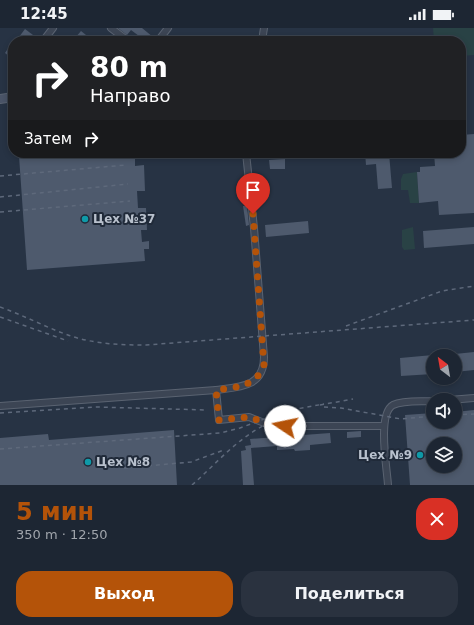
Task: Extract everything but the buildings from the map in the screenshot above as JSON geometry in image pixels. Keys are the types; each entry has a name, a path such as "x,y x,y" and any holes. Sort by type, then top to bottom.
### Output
{"street":[{"path":"47,36 53,28"},
{"path":"111,28 121,36"},
{"path":"162,36 168,28"},
{"path":"0,406 216,390 251,383 261,373 264,366 254,228 247,158"},
{"path":"216,390 219,420 250,417 267,424 285,426 384,426"},
{"path":"462,399 474,398"},
{"path":"388,485 384,426 387,413 392,406 400,403 426,401"}],"green space":[{"path":"433,28 474,28 474,55 466,56 466,36 434,36"},
{"path":"417,172 419,203 410,203 408,190 401,190 401,179 403,174"},
{"path":"413,227 415,249 404,250 402,247 402,230"}],"railway":[{"path":"0,176 126,165"},
{"path":"0,197 128,184"},
{"path":"0,212 130,201"},
{"path":"346,326 442,291 474,286"},
{"path":"0,307 77,338 126,345 146,345 474,320"},
{"path":"0,317 68,341"},
{"path":"320,405 353,399"},
{"path":"0,449 220,433 240,428 286,411 324,404"},
{"path":"0,413 96,407 207,410"},
{"path":"324,407 341,408 401,419 426,417"},
{"path":"462,415 474,414"},
{"path":"192,485 239,442 259,428 271,422"},
{"path":"124,468 191,462 224,450"}],"place":[{"name":"Цех №37","path":"85,219"},
{"name":"Цех №9","path":"420,455"},
{"name":"Цех №8","path":"88,462"}],"route":[{"path":"253,214 264,366 261,373 251,383 243,386 216,390 219,420 250,417 267,424 285,426"}]}
